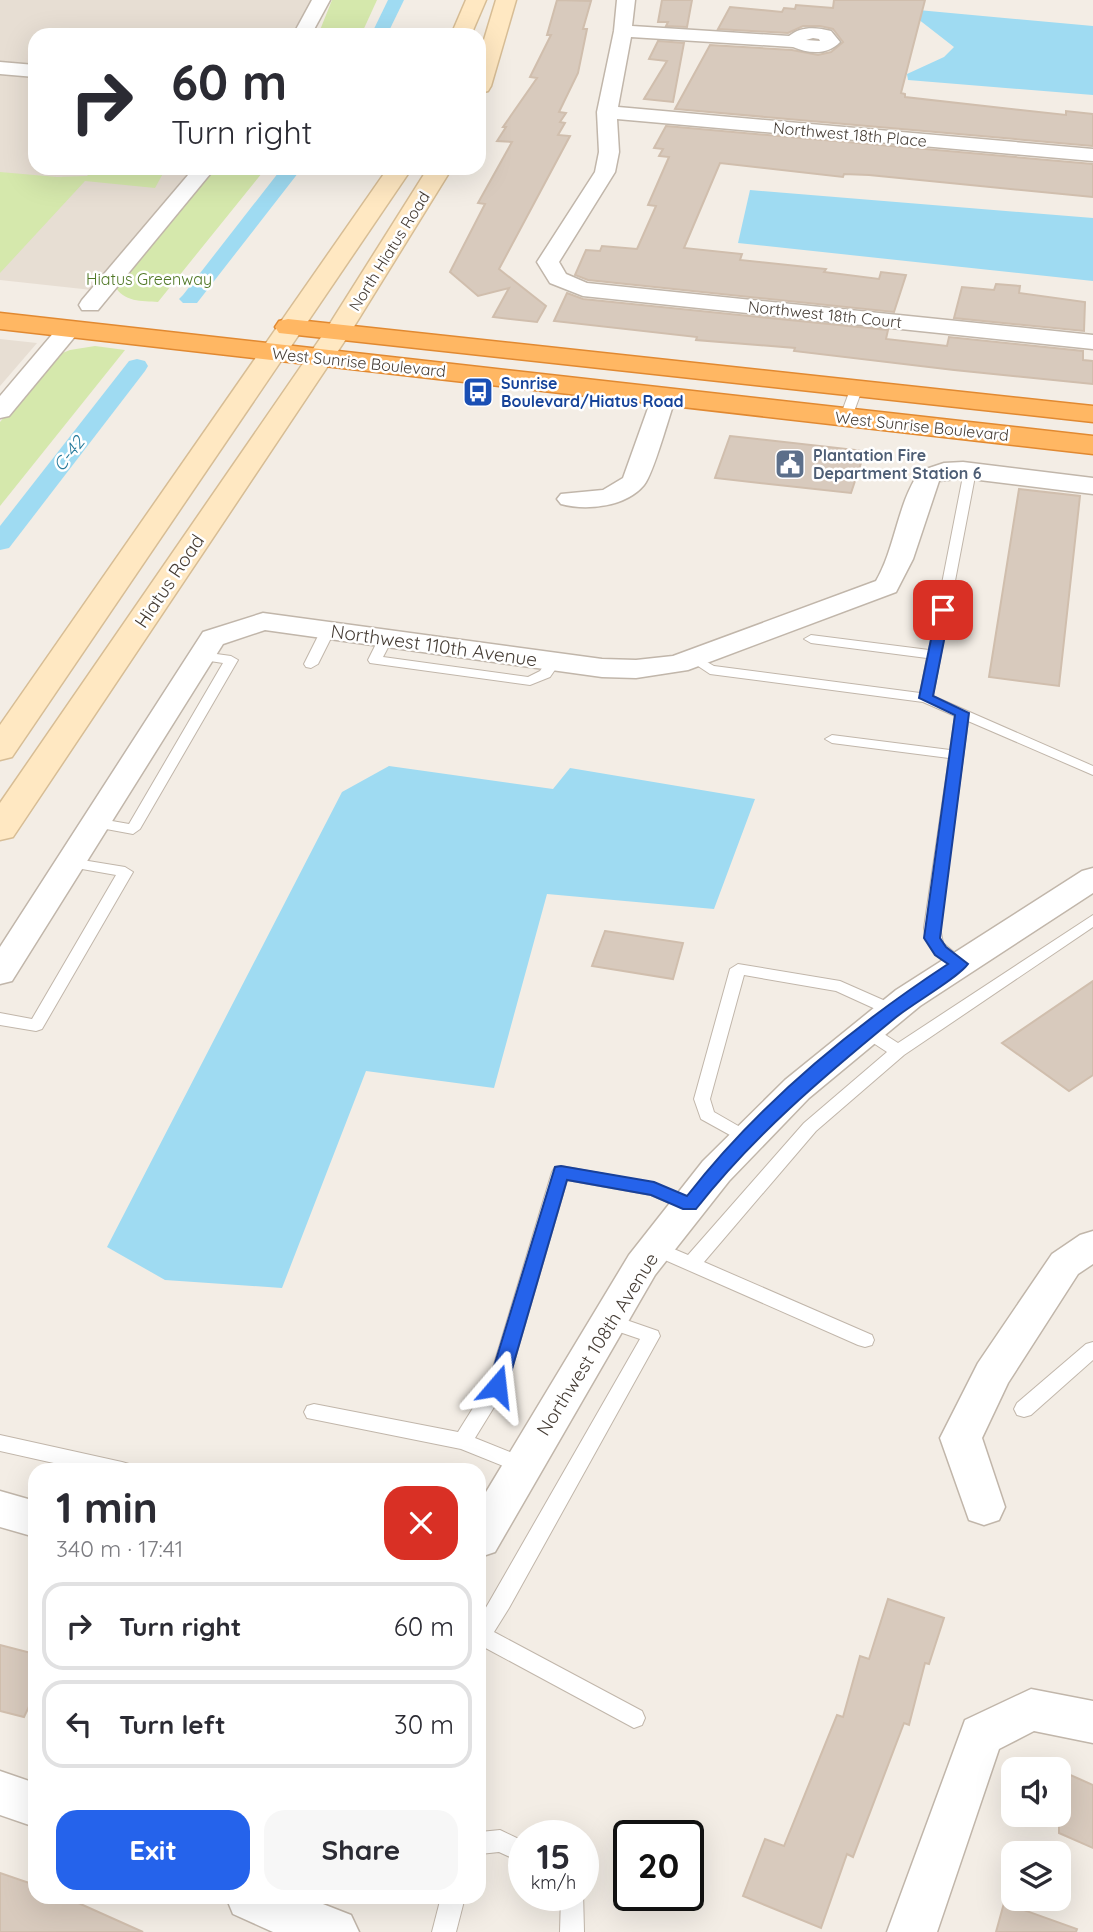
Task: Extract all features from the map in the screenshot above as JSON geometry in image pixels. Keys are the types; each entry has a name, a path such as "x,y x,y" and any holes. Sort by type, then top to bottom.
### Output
{"highway":[{"path":"77,304 117,308"},
{"name":"West Sunrise Boulevard","path":"0,321 69,329 278,335 337,333 1093,414"},
{"name":"West Sunrise Boulevard","path":"278,335 320,358 1093,445"}],"main road":[{"path":"464,28 476,0"},
{"path":"486,66 506,0"},
{"name":"North Hiatus Road","path":"278,335 395,175"},
{"name":"North Hiatus Road","path":"337,333 436,175"},
{"name":"Hiatus Road","path":"0,829 337,333"},
{"path":"0,750 278,335"}],"street":[{"path":"306,28 321,0"},
{"path":"607,112 623,31 626,0"},
{"path":"623,31 796,42"},
{"path":"0,68 28,70"},
{"name":"Northwest 18th Place","path":"607,112 1093,155"},
{"name":"Northwest 18th Court","path":"607,112 609,152 605,172 548,262 558,278 583,289 1093,342"},
{"path":"77,304 198,175"},
{"path":"0,411 69,329"},
{"path":"570,499 606,499 624,492 634,481 664,397"},
{"path":"967,470 1093,486"},
{"name":"Northwest 110th Avenue","path":"0,973 214,638 263,621 602,668 678,664 886,586 900,566 919,493 929,476 944,471 967,470"},
{"name":"Northwest 108th Avenue","path":"486,1529 655,1248 716,1171 797,1089 880,1021 960,964 1093,878"},
{"path":"984,1507 961,1438 992,1374 1065,1264 1093,1245"},
{"path":"0,1509 28,1516"},
{"path":"912,1932 981,1735 1031,1710 1093,1722"},
{"path":"0,1793 28,1803"},
{"path":"266,1904 321,1929 334,1932"}],"lane":[{"path":"846,417 857,387"},
{"path":"926,698 967,470"},
{"path":"310,664 328,630"},
{"path":"811,639 934,655"},
{"path":"694,658 710,670 926,698 1093,772"},
{"path":"960,964 940,951 932,938 932,928 962,713"},
{"path":"832,739 957,755"},
{"path":"0,1019 36,1024 125,872 70,863"},
{"path":"691,1264 728,1218 810,1127 898,1051 1093,920"},
{"path":"748,1139 707,1115 702,1099 738,969 840,986 880,1021 898,1051"},
{"path":"463,1441 497,1386 561,1172 654,1189 690,1205"},
{"path":"655,1248 865,1340"},
{"path":"486,1626 502,1602 650,1336 609,1321"},
{"path":"1024,1409 1093,1349"},
{"path":"314,1412 463,1441 523,1466"},
{"path":"0,1443 90,1463"},
{"path":"486,1638 634,1718"},
{"path":"486,1842 500,1841 508,1845"},
{"path":"444,1932 451,1904"},
{"path":"572,1932 573,1911"}],"shaded area":[{"path":"0,0 312,0 310,4 313,4 298,28 28,28 28,175 186,175 92,290 0,280"},
{"path":"0,339 37,343 0,386"}],"green space":[{"path":"332,0 377,0 364,28 321,28"},
{"path":"0,172 57,177 162,175 155,188 85,181 0,273"},
{"name":"Hiatus Greenway","path":"210,175 260,175 158,302 128,298 115,286"},
{"name":"Hiatus Greenway","path":"95,346 125,350 0,506 0,422 55,356 70,350"}],"water":[{"path":"918,10 1093,26 1093,95 908,80 907,74 944,57 954,47 918,19"},
{"path":"750,190 1093,218 1093,281 738,243"},
{"path":"389,766 553,789 570,768 755,799 714,909 547,894 494,1088 366,1071 282,1288 165,1280 107,1247 342,792"}],"building":[{"path":"557,0 591,1 583,29 587,29 578,73 559,112 566,113 560,122 565,123 558,135 570,136 499,269 546,306 537,322 493,317 509,288 478,296 450,272 485,204 478,203 512,142 497,141 506,127 503,127 537,78 530,77 551,35 547,35"},
{"path":"662,0 692,0 687,27 666,26 668,22 658,22"},
{"path":"834,0 925,0 901,93 905,94 905,97 1066,115 1066,111 1093,114 1093,146 675,109 710,45 792,50 818,55 831,52 843,42 833,29 820,26 803,26 788,33 718,29 730,7 782,12 784,8 795,9 796,5 833,8"},
{"path":"658,41 684,43 673,102 644,99 667,61 649,59"},
{"path":"666,126 1093,164 1093,197 869,175 844,174 843,177 720,163 684,248 742,254 740,260 826,269 824,272 879,279 881,272 906,275 894,312 588,280 575,275 586,250 600,251 602,246 637,249 656,206 648,205 669,157 659,156 663,149 654,148"},
{"path":"996,284 1020,286 1019,293 1085,302 1084,331 954,318 962,287 994,290"},
{"path":"567,293 583,299 888,330 886,339 947,346 949,337 1083,351 1083,360 1093,361 1093,384 794,351 795,348 696,340 697,337 554,321"},
{"name":"Plantation Fire Department Station 6","path":"730,436 865,451 851,493 715,478"},
{"path":"1019,489 1080,496 1059,686 989,677"},
{"path":"605,931 683,943 673,979 592,966"},
{"path":"1093,981 1093,1075 1069,1091 1002,1043"},
{"path":"888,1599 944,1618 929,1664 925,1663 909,1725 904,1723 853,1857 847,1854 821,1928 743,1896 765,1839 784,1846 837,1715 843,1717 860,1656 869,1659"},
{"path":"0,1645 28,1652 28,1709 24,1717 0,1711"},
{"path":"1071,1775 1093,1785 1093,1848 1059,1833 1059,1827 1071,1827"},
{"path":"0,1873 28,1883 28,1904 81,1904 143,1932 0,1932"},
{"path":"1002,1911 1026,1911 1077,1929 1076,1932 996,1932"}],"waterway":[{"name":"C-42","path":"382,28 396,0"},
{"name":"C-42","path":"190,299 287,175"},
{"name":"C-42","path":"0,543 137,366"}],"place":[{"name":"Sunrise Boulevard/Hiatus Road","path":"478,392"},
{"name":"Plantation Fire Department Station 6","path":"790,464"}],"route":[{"path":"497,1386 561,1172 654,1189 690,1205 716,1171 797,1089 908,998 960,964 940,951 932,938 962,713 926,698 943,610"}]}
